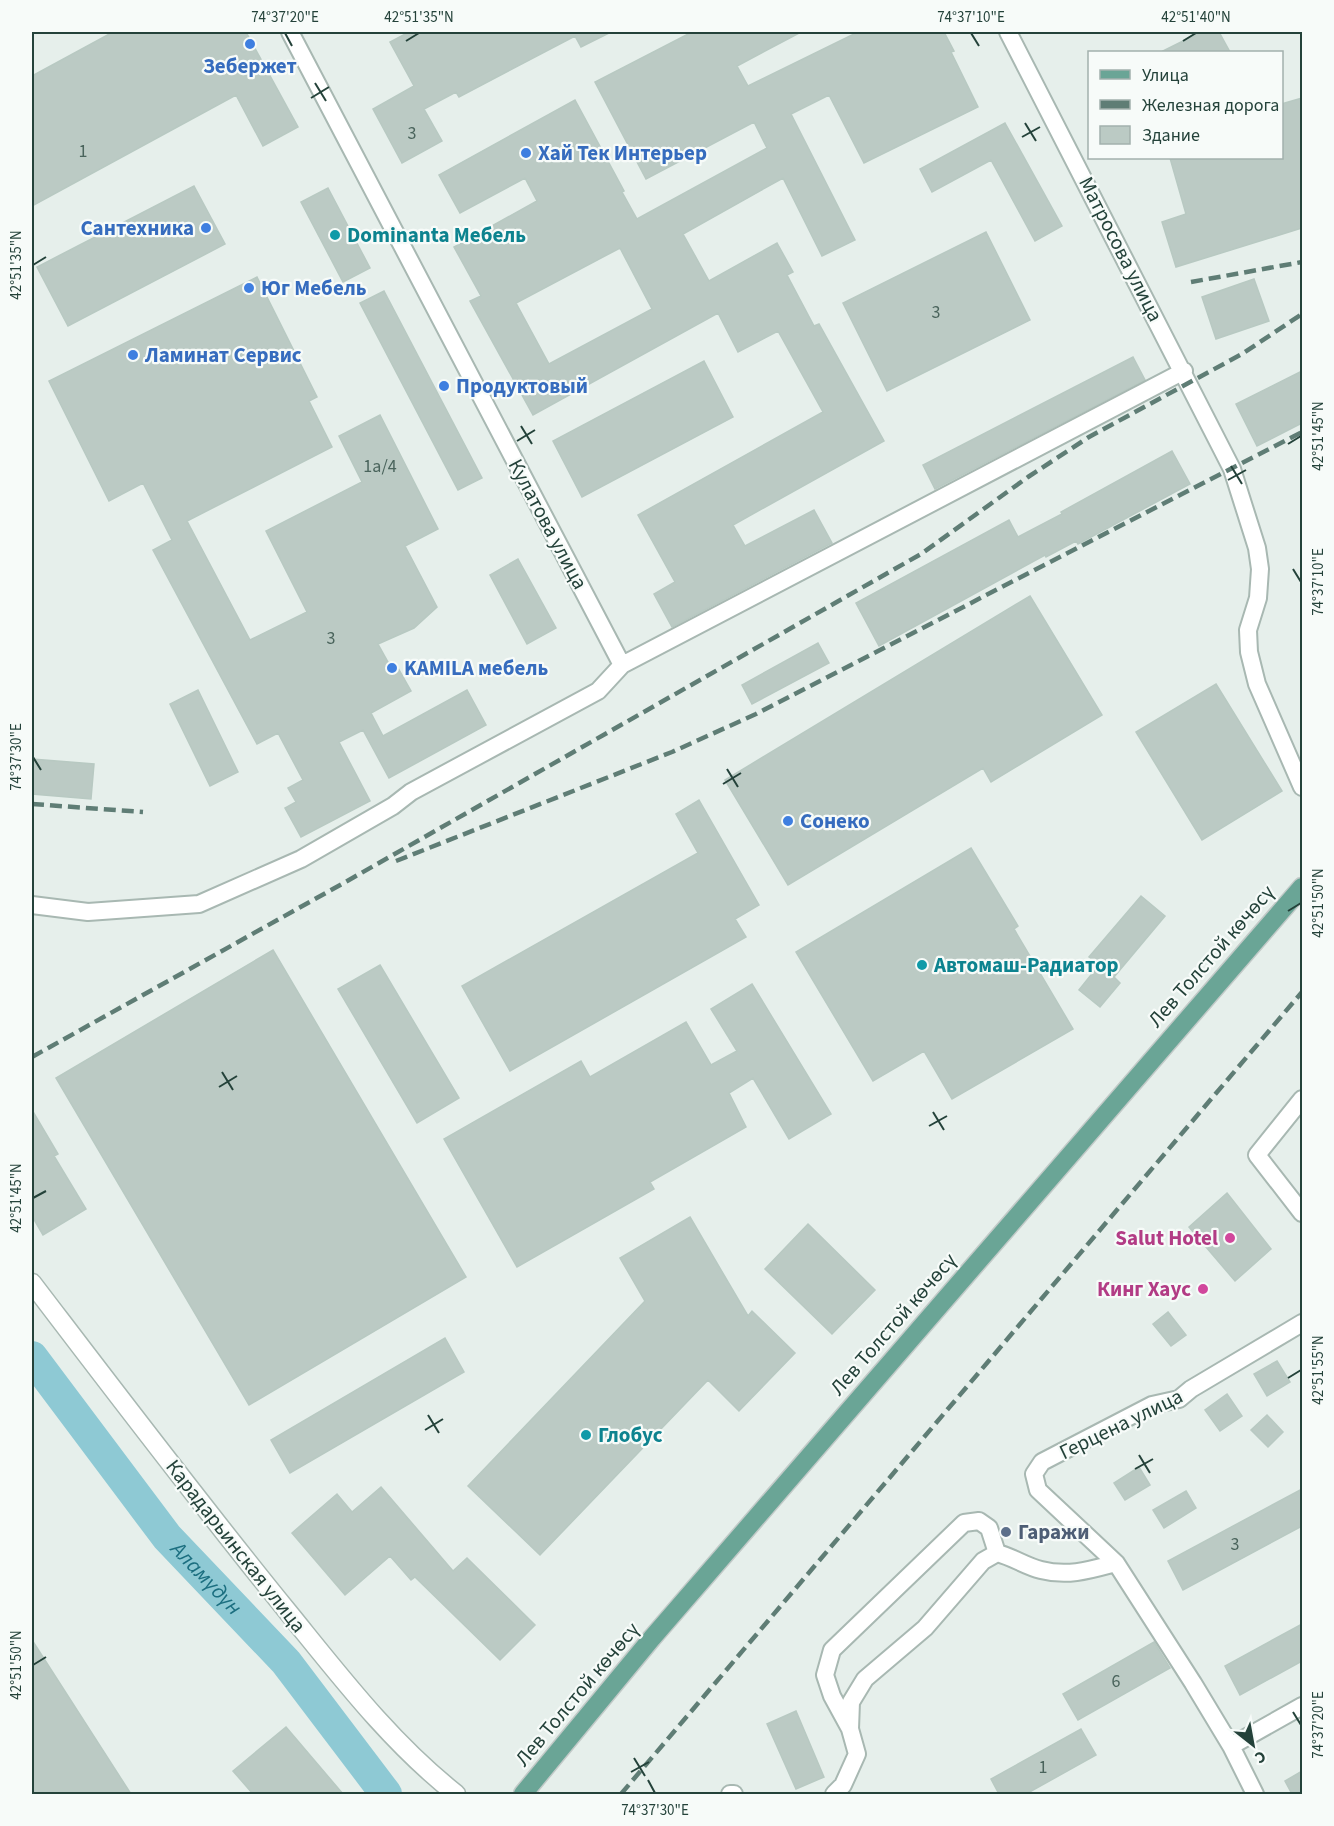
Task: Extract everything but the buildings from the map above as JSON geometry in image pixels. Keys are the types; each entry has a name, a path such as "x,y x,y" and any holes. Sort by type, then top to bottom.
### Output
{"main road":[{"name":"Лев Толстой көчөсү","path":"523,1794 652,1638 1302,887"}],"street":[{"name":"Кулатова улица","path":"290,32 622,665"},
{"name":"Матросова улица","path":"1008,32 1233,469 1257,548 1260,569 1258,598 1248,630 1249,652 1257,684 1302,788"},
{"path":"32,905 88,912 199,904 301,859 393,806 411,792 598,691 622,665 1184,371"},
{"path":"1302,1099 1257,1155 1302,1213"},
{"name":"Карадарьинская улица","path":"32,1283 230,1541 368,1709 426,1770 456,1794"},
{"name":"Герцена улица","path":"1251,1793 1231,1746 1116,1563 1038,1490 1034,1474 1042,1462 1152,1405 1179,1399 1191,1389 1302,1323"},
{"path":"834,1794 843,1785 857,1754 850,1729 832,1696 825,1675 832,1650 964,1523 979,1521 989,1528 997,1554"},
{"path":"850,1729 851,1702 865,1679 925,1628 983,1561 997,1554 1012,1557 1040,1570 1070,1574 1116,1563"},
{"path":"1231,1746 1302,1706"}],"waterway":[{"name":"Аламүдүн","path":"32,1357 167,1537 286,1662 386,1794"}],"railway":[{"path":"1191,282 1302,262"},
{"path":"32,1057 349,880 921,554 1028,477 1089,437 1242,354 1302,314"},
{"path":"396,861 672,752 756,714 1302,432"},
{"path":"32,804 143,812"},
{"path":"621,1794 1302,992"}],"place":[{"name":"Зебержет","path":"250,44"},
{"name":"Хай Тек Интерьер","path":"526,153"},
{"name":"Сантехника","path":"206,228"},
{"name":"Dominanta Мебель","path":"335,235"},
{"name":"Юг Мебель","path":"249,288"},
{"name":"Ламинат Сервис","path":"133,355"},
{"name":"Продуктовый","path":"444,386"},
{"name":"KAMILA мебель","path":"392,668"},
{"name":"Сонеко","path":"788,821"},
{"name":"Автомаш-Радиатор","path":"922,965"},
{"name":"Salut Hotel","path":"1230,1238"},
{"name":"Кинг Хаус","path":"1203,1289"},
{"name":"Глобус","path":"586,1435"},
{"name":"Гаражи","path":"1006,1532"}]}
